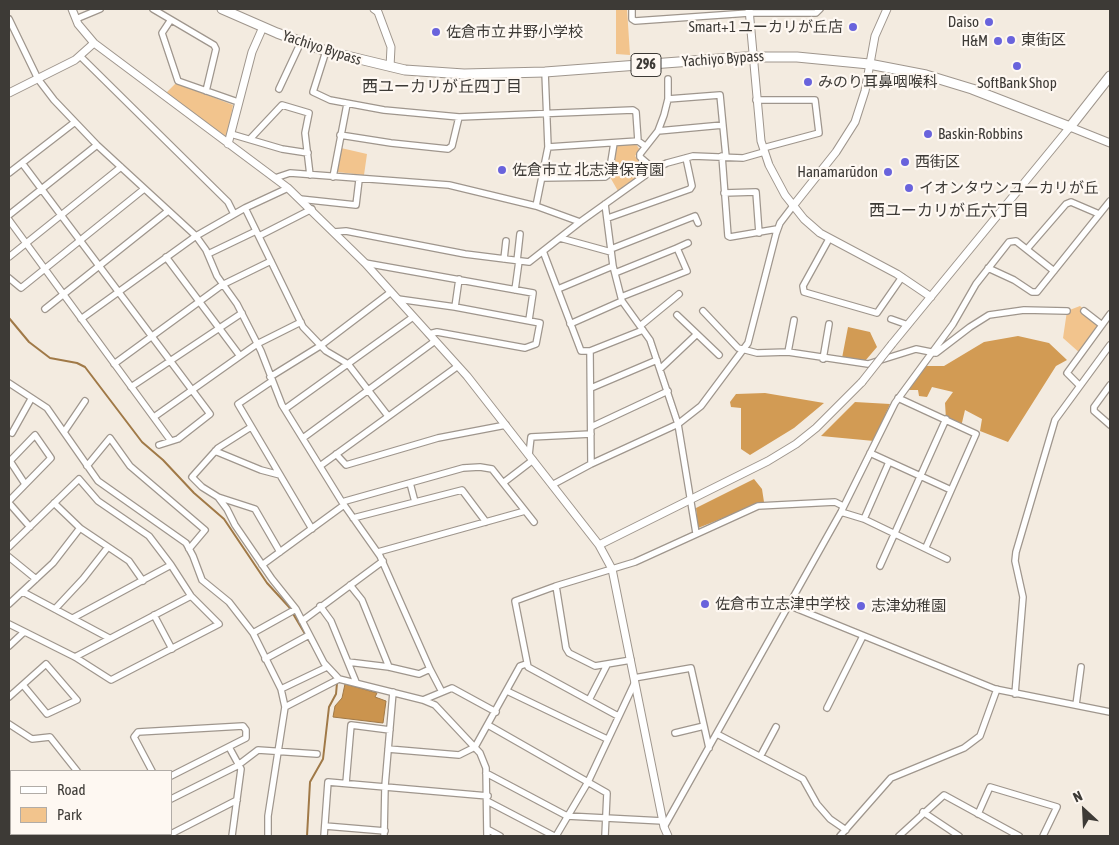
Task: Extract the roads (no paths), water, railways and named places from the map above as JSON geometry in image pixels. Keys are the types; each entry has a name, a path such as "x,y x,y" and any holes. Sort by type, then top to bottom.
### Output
{"highway":[{"name":"Yachiyo Bypass","path":"222,9 326,51 390,68 433,73 545,72 753,56 797,57 869,64 926,75 972,89 1070,127"},
{"path":"1070,127 1110,76"}],"street":[{"path":"72,9 84,33 94,43 288,188 312,209 365,263 458,366 599,545 612,569 663,824 668,836"},
{"path":"76,19 100,9"},
{"path":"153,9 170,21 215,46 206,91"},
{"path":"374,9 378,12 390,47 390,68"},
{"path":"632,9 632,19 635,21 714,16 749,11 816,13 820,9"},
{"path":"714,9 714,16"},
{"path":"552,485 591,464 678,424 701,406 744,350 777,230 792,206 836,152 855,122 865,91 875,36 888,9"},
{"path":"749,11 756,100 763,150 775,177 792,206 812,226 829,239 902,277 931,297"},
{"path":"9,19 38,79 97,145 196,236 208,254 222,285 242,313 284,409 343,504 383,561 442,692"},
{"path":"170,21 162,33 178,81 238,102"},
{"path":"228,144 252,52 263,27"},
{"path":"279,89 301,42"},
{"path":"9,92 81,57 94,43"},
{"path":"326,51 313,94 347,104 421,115 459,117 633,110 636,112 638,141"},
{"path":"81,57 228,202 234,214"},
{"path":"536,206 548,147 545,72"},
{"path":"654,169 640,157 658,131 668,98 668,79"},
{"path":"668,98 720,95 723,125 724,193 728,236 730,238 777,230"},
{"path":"334,232 346,231 529,262 605,204 654,169 670,161 686,158 724,156 744,158 818,133 815,100 756,100"},
{"path":"333,178 347,104"},
{"path":"250,139 282,105 309,114 305,130 310,175"},
{"path":"340,135 448,149 452,146 459,117"},
{"path":"9,173 75,122"},
{"path":"658,131 723,125"},
{"path":"599,545 768,461 796,444 816,428 862,382 1070,127 1110,143"},
{"path":"231,134 282,149 308,153"},
{"path":"548,147 638,141 646,146"},
{"path":"542,178 605,177 609,174 614,143"},
{"path":"9,215 97,145"},
{"path":"608,218 690,189 692,186 686,158"},
{"path":"22,163 98,267 210,414 178,439 159,445"},
{"path":"9,257 121,167"},
{"path":"274,178 285,173 359,180 449,185 536,206 580,222"},
{"path":"300,199 356,205 359,180"},
{"path":"81,319 196,236 245,208 288,188"},
{"path":"9,278 21,288 144,189"},
{"path":"724,193 755,191 757,193 759,233"},
{"path":"988,268 1014,280 1032,292 1037,292 1110,201"},
{"path":"1027,249 1066,204 1071,202 1099,214"},
{"path":"605,204 613,266 622,299 650,340 678,424 696,533"},
{"path":"245,208 301,322 320,346 348,364 388,416"},
{"path":"208,254 258,234 312,209"},
{"path":"45,310 168,211"},
{"path":"560,238 611,251 695,216 698,223"},
{"path":"9,220 171,441"},
{"path":"515,290 520,234"},
{"path":"829,239 803,286 804,292 875,313 902,277"},
{"path":"659,836 663,824 717,734 842,509 898,398 953,324 976,284 1009,242 1016,240 1054,271"},
{"path":"504,259 506,242"},
{"path":"615,273 688,243"},
{"path":"570,324 687,271 677,248"},
{"path":"543,251 580,351 590,351 641,328 679,294"},
{"path":"166,257 240,356"},
{"path":"114,364 222,285 271,261"},
{"path":"365,263 533,293 529,320"},
{"path":"558,290 613,266"},
{"path":"455,307 459,279"},
{"path":"312,529 238,404 320,346 391,292"},
{"path":"398,299 540,322 536,344 525,348 438,332 429,334"},
{"path":"703,311 738,348 744,350 757,353 788,352 822,359 868,364 916,349 938,352 970,327 990,315 1024,310 1067,311"},
{"path":"1084,310 1102,325"},
{"path":"131,387 242,313"},
{"path":"1079,385 1067,373 1110,314"},
{"path":"677,315 719,355"},
{"path":"284,409 413,317"},
{"path":"891,319 908,325"},
{"path":"788,352 794,320"},
{"path":"154,417 257,344 301,322"},
{"path":"822,359 829,324"},
{"path":"660,370 697,334"},
{"path":"302,438 435,341"},
{"path":"1016,694 1023,597 1015,561 1016,552 1055,420 1110,344"},
{"path":"590,351 591,464"},
{"path":"591,388 657,360"},
{"path":"320,466 458,366"},
{"path":"9,383 31,399 48,408 98,481 111,492 163,525 186,543 202,580 229,602 252,634 281,688 285,707 268,816 268,836"},
{"path":"1110,385 1094,406 1094,411 1110,425"},
{"path":"591,427 668,392"},
{"path":"898,398 976,434 926,547"},
{"path":"10,433 31,399"},
{"path":"64,432 85,401"},
{"path":"880,566 946,419"},
{"path":"336,454 346,465 438,438 506,425"},
{"path":"252,427 215,451 192,477 202,487 218,497 255,509 280,552"},
{"path":"503,483 531,458 531,437 591,434"},
{"path":"25,484 10,461 35,435 51,458 9,502 30,527"},
{"path":"87,466 110,438 130,466 204,530 189,549"},
{"path":"215,451 261,470 280,475"},
{"path":"870,454 951,490"},
{"path":"864,519 889,462"},
{"path":"262,564 312,529 343,504 463,468 480,467 492,469 534,522"},
{"path":"9,547 79,479 98,501 149,536 191,596 219,624 111,680 75,657 9,624"},
{"path":"410,483 415,502"},
{"path":"353,518 462,490 486,522"},
{"path":"218,497 262,564 296,608 326,667 339,679 423,700 435,705 480,753 486,773 487,836"},
{"path":"618,716 528,667 515,601 556,586 635,562 758,506 835,502 842,509 926,547 947,559"},
{"path":"54,503 80,528 129,561 143,581"},
{"path":"378,552 525,511"},
{"path":"9,604 53,563 80,528"},
{"path":"56,609 108,547"},
{"path":"9,557 36,579"},
{"path":"302,621 383,561"},
{"path":"73,618 171,565"},
{"path":"350,585 362,600 389,666"},
{"path":"556,586 566,648 569,653 596,666 630,660"},
{"path":"22,592 109,638"},
{"path":"75,657 191,596"},
{"path":"788,605 997,689 1110,712"},
{"path":"320,606 331,621 356,682"},
{"path":"252,634 296,608"},
{"path":"154,615 172,649"},
{"path":"9,646 24,632"},
{"path":"265,659 309,635"},
{"path":"827,708 863,636"},
{"path":"348,662 389,666 418,674 430,669"},
{"path":"9,698 23,685 46,664 77,700 47,714 23,685"},
{"path":"388,749 459,755 475,747 520,666 526,664"},
{"path":"589,700 606,665"},
{"path":"1076,705 1081,666"},
{"path":"281,688 326,667"},
{"path":"634,680 691,668 709,748"},
{"path":"285,707 339,679"},
{"path":"324,836 328,782 385,786 487,798 555,836 588,782 634,680"},
{"path":"423,700 452,688 496,712"},
{"path":"840,836 891,778 964,748 980,736 997,689"},
{"path":"507,691 608,739"},
{"path":"325,826 384,834 385,786 393,692"},
{"path":"9,724 32,738 50,737 76,770"},
{"path":"346,784 351,725 390,730"},
{"path":"488,725 607,793 605,836"},
{"path":"151,770 134,737 138,732 243,726 246,730 246,738 172,776"},
{"path":"675,733 704,726"},
{"path":"761,756 776,727"},
{"path":"717,734 803,779 817,804 830,819 846,830"},
{"path":"229,747 241,769 232,836"},
{"path":"172,798 239,764 258,750 317,754"},
{"path":"486,773 568,816 663,824"},
{"path":"978,814 990,787 1057,807 1043,836"},
{"path":"899,836 923,812 944,795 1019,836"},
{"path":"172,833 237,800"},
{"path":"923,812 959,836"},
{"path":"487,829 500,836"}],"waterway":[{"path":"9,318 29,342 50,358 77,363 85,367 142,442 163,460 194,493 224,519 267,583 289,607 311,644"},
{"path":"307,836 310,782 323,759 329,707 336,694 337,683"},
{"path":"393,695 413,700"}],"place":[{"name":"Daiso","path":"989,22"},
{"name":"Smart+1 ユーカリが丘店","path":"853,27"},
{"name":"佐倉市立 井野小学校","path":"436,32"},
{"name":"東街区","path":"1011,40"},
{"name":"H&M","path":"998,41"},
{"name":"SoftBank Shop","path":"1017,66"},
{"name":"みのり耳鼻咽喉科","path":"808,82"},
{"name":"Baskin-Robbins","path":"928,134"},
{"name":"西街区","path":"905,162"},
{"name":"佐倉市立 北志津保育園","path":"502,170"},
{"name":"Hanamarūdon","path":"888,172"},
{"name":"イオンタウンユーカリが丘","path":"909,188"},
{"name":"佐倉市立志津中学校","path":"705,604"},
{"name":"志津幼稚園","path":"861,606"}],"district":[{"name":"西ユーカリが丘四丁目","path":"442,87"},
{"name":"西ユーカリが丘六丁目","path":"949,211"}]}
